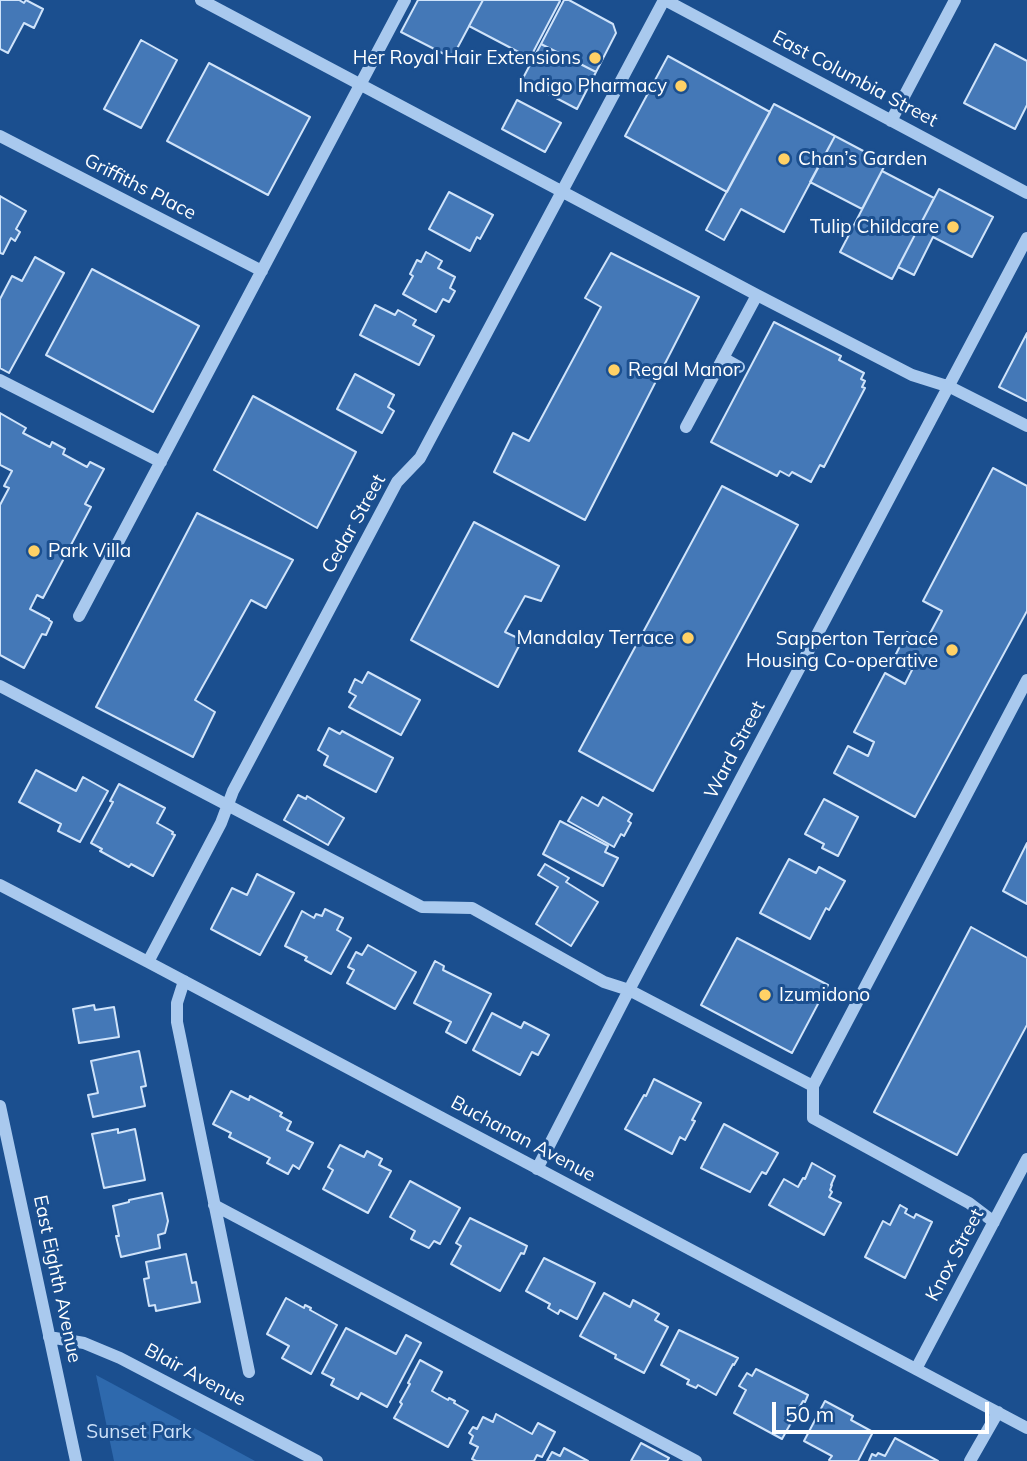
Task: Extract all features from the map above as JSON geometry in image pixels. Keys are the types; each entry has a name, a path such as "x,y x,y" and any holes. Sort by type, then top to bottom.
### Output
{"street":[{"path":"201,0 912,376 950,387 1027,426"},
{"path":"79,616 405,0"},
{"name":"East Columbia Street","path":"664,0 1027,193"},
{"name":"Cedar Street","path":"148,961 222,823 233,791 397,482 421,458 664,0"},
{"path":"891,121 955,0"},
{"name":"Griffiths Place","path":"0,136 262,271"},
{"name":"Ward Street","path":"537,1169 1027,238"},
{"path":"686,427 757,295"},
{"path":"723,358 739,367"},
{"path":"0,380 161,462"},
{"path":"994,1222 969,1203 813,1118 813,1086 1027,680"},
{"path":"0,686 422,906 472,908 604,982 629,990 813,1086"},
{"name":"Buchanan Avenue","path":"0,885 1027,1428"},
{"path":"184,982 177,1003 177,1021 249,1373"},
{"name":"East Eighth Avenue","path":"0,1106 76,1461"},
{"name":"Knox Street","path":"916,1369 1027,1159"},
{"path":"214,1205 696,1461"},
{"name":"Blair Avenue","path":"49,1337 84,1343 120,1358 317,1461"},
{"path":"970,1461 998,1412"}],"green space":[{"name":"Sunset Park","path":"96,1375 111,1383 255,1461 114,1461"}],"building":[{"path":"0,0 19,0 24,3 26,0 43,9 34,28 24,23 8,53 0,49"},
{"path":"418,0 483,0 452,58 401,32"},
{"path":"483,0 560,1 530,58 469,26"},
{"path":"564,0 569,0 613,24 616,33 596,72 541,44"},
{"path":"141,40 177,60 141,128 104,109"},
{"path":"541,44 596,72 577,109 522,80"},
{"path":"995,44 1027,61 1027,105 1015,129 964,103"},
{"path":"668,56 770,112 727,192 625,136"},
{"path":"209,63 310,117 268,195 167,141"},
{"path":"517,100 561,123 545,152 502,129"},
{"name":"Chan’s Garden","path":"774,104 835,136 784,232 741,209 724,240 706,230"},
{"path":"835,136 886,163 862,209 810,182"},
{"path":"882,171 934,198 892,279 840,252"},
{"name":"Tulip Childcare","path":"939,189 993,217 972,257 933,237 914,275 898,267"},
{"path":"449,192 493,215 470,251 429,229"},
{"path":"0,196 26,211 16,229 20,232 15,241 11,238 3,254 0,253"},
{"path":"426,252 442,261 438,268 455,277 450,288 455,291 449,302 443,299 436,312 403,294 413,276 410,274 417,260 421,262"},
{"name":"Regal Manor","path":"611,253 699,297 585,520 494,472 513,433 529,441 601,307 585,298"},
{"path":"35,257 64,273 9,373 0,368 0,299 12,276 22,281"},
{"path":"92,269 199,326 153,412 46,355"},
{"path":"375,305 395,315 398,310 416,320 413,325 434,336 419,365 360,335"},
{"path":"774,322 841,356 839,360 864,373 861,379 865,381 862,387 865,388 824,467 820,465 811,482 792,472 789,476 780,471 777,476 711,442"},
{"path":"1027,333 1027,401 999,387"},
{"path":"355,374 394,395 388,407 394,411 382,433 337,409"},
{"path":"253,396 356,452 317,528 214,470"},
{"name":"Park Villa","path":"0,413 26,428 23,433 50,447 52,442 65,449 63,454 87,467 90,462 104,469 85,504 91,507 43,598 37,595 30,609 52,622 46,635 42,634 24,668 0,655 0,505 9,488 4,486 12,471 0,465"},
{"name":"Sapperton Terrace Housing Co-operative","path":"993,468 1027,486 1027,611 915,817 834,773 848,746 868,756 874,742 854,732 885,673 905,684 912,670 893,660 907,632 926,641 942,611 923,601"},
{"name":"Mandalay Terrace","path":"722,486 798,525 653,791 579,751"},
{"path":"197,513 293,560 266,608 251,600 195,700 215,712 193,757 96,707"},
{"path":"474,522 559,566 541,601 525,596 505,632 522,640 498,687 411,640"},
{"path":"368,672 420,700 401,735 349,707 356,696 349,692 355,679 362,683"},
{"path":"329,728 340,734 342,731 393,758 376,792 324,765 328,756 318,750"},
{"path":"36,770 76,791 83,777 108,791 80,842 58,831 61,824 19,802"},
{"path":"119,784 165,808 157,823 175,835 153,876 131,864 129,867 91,843 113,802 110,801"},
{"path":"298,795 306,799 307,796 344,818 328,845 284,820"},
{"path":"582,797 598,806 603,797 632,814 628,821 631,823 624,836 621,834 614,847 568,821"},
{"path":"824,799 858,817 838,856 822,848 824,844 805,834"},
{"path":"560,821 608,846 605,852 618,858 603,886 543,854"},
{"path":"1027,843 1027,904 1003,891"},
{"path":"789,859 816,873 819,867 845,881 829,910 826,908 810,939 760,913"},
{"path":"545,864 569,878 566,882 598,902 571,946 536,924 558,887 538,875"},
{"path":"257,874 294,893 260,955 211,929 232,888 247,895"},
{"path":"325,909 343,918 337,930 351,938 331,974 285,946 302,911 314,918 316,914 322,916"},
{"path":"971,927 1027,958 1027,1025 957,1155 874,1112"},
{"name":"Izumidono","path":"737,938 828,985 792,1053 701,1005"},
{"path":"368,945 416,972 395,1009 347,983 354,970 348,967 356,952 362,955"},
{"path":"435,961 444,966 443,970 491,994 466,1043 446,1032 451,1022 414,1003"},
{"path":"94,1005 95,1010 114,1007 119,1037 79,1043 73,1009"},
{"path":"492,1013 521,1028 524,1022 549,1035 538,1055 532,1052 520,1075 473,1050"},
{"path":"139,1051 146,1086 141,1087 145,1106 93,1117 88,1095 98,1093 91,1061"},
{"path":"654,1079 701,1103 685,1140 680,1137 672,1154 625,1129"},
{"path":"231,1091 249,1100 250,1096 282,1113 280,1116 291,1122 287,1130 313,1143 299,1169 293,1165 288,1174 267,1163 270,1158 229,1137 231,1133 213,1124"},
{"path":"724,1124 778,1153 766,1174 762,1172 750,1192 701,1168"},
{"path":"118,1129 118,1133 135,1129 145,1180 104,1188 92,1134"},
{"path":"340,1145 364,1157 367,1151 382,1159 379,1165 391,1171 368,1213 323,1189 333,1170 328,1167"},
{"path":"812,1163 835,1176 829,1197 841,1203 824,1235 769,1205 784,1179 798,1187"},
{"path":"410,1181 460,1208 440,1244 434,1241 429,1248 411,1239 415,1231 390,1217"},
{"path":"162,1193 168,1221 165,1233 158,1235 160,1248 121,1257 113,1206"},
{"path":"900,1205 907,1209 905,1213 914,1218 916,1214 932,1222 905,1278 865,1257 883,1221 890,1225"},
{"path":"470,1218 527,1246 500,1291 451,1264 461,1246 456,1243"},
{"path":"186,1254 192,1283 196,1282 200,1302 156,1311 155,1305 149,1306 144,1279 149,1278 146,1262"},
{"path":"544,1258 595,1283 577,1319 560,1310 558,1314 548,1308 550,1304 526,1291"},
{"path":"604,1293 630,1307 633,1300 659,1314 655,1320 668,1327 644,1373 580,1336"},
{"path":"286,1298 304,1308 305,1305 311,1308 310,1310 337,1325 311,1374 282,1358 289,1346 267,1334"},
{"path":"346,1328 396,1354 406,1335 421,1343 387,1407 361,1393 358,1399 331,1385 334,1379 322,1373"},
{"path":"679,1330 738,1358 716,1395 698,1385 696,1388 687,1384 689,1380 661,1365"},
{"path":"420,1360 442,1372 432,1391 455,1401 454,1403 468,1411 448,1447 394,1418"},
{"path":"756,1369 808,1395 782,1439 734,1413 746,1390 739,1386 747,1373 752,1376"},
{"path":"825,1401 853,1416 851,1420 873,1432 858,1461 830,1461 832,1456 804,1441"},
{"path":"496,1414 532,1434 538,1423 555,1432 542,1457 537,1455 534,1461 472,1459 478,1447 470,1443 473,1436 469,1433 473,1427 477,1429 483,1417 493,1422"},
{"path":"895,1438 938,1461 869,1461 872,1454 885,1456"},
{"path":"641,1443 669,1458 667,1461 631,1461"},
{"path":"564,1448 588,1461 547,1461 552,1452 560,1456"}],"place":[{"name":"Her Royal Hair Extensions","path":"595,58"},
{"name":"Indigo Pharmacy","path":"681,86"},
{"name":"Chan’s Garden","path":"784,159"},
{"name":"Tulip Childcare","path":"953,227"},
{"name":"Regal Manor","path":"614,370"},
{"name":"Park Villa","path":"34,551"},
{"name":"Mandalay Terrace","path":"688,638"},
{"name":"Sapperton Terrace Housing Co-operative","path":"952,650"},
{"name":"Izumidono","path":"765,995"}]}
